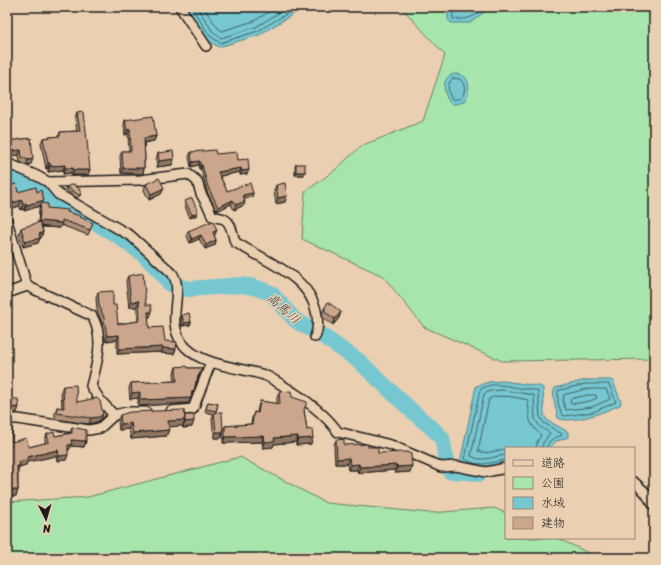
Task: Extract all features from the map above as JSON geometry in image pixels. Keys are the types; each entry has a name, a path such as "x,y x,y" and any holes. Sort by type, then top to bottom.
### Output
{"street":[{"path":"180,7 206,46"},
{"path":"7,163 48,182 58,194 131,236 172,273 176,278 177,284 174,319 182,343 198,356 211,362 264,375 281,384 317,409 338,432 390,445 441,466 456,466 486,472 505,468"},
{"path":"48,182 140,180 166,178 188,174 197,181 201,194 212,216 226,219 230,224 235,242 286,272 310,294 316,306 318,327 315,337"},
{"path":"7,221 27,286"},
{"path":"7,293 27,286 92,316 97,324 100,350 91,386 100,400 114,415"},
{"path":"7,419 18,419 89,430 100,428 114,415 127,412 194,409 211,362"},
{"path":"635,483 645,492 654,506"}],"green space":[{"path":"401,7 654,7 654,359 502,361 424,327 383,276 302,239 305,192 335,170 361,146 423,121 445,55"},
{"path":"240,457 326,503 430,513 494,508 505,513 505,539 559,539 599,558 7,558 7,502 88,497"}],"water":[{"path":"186,7 305,7 259,35 219,47 208,40"},
{"path":"448,7 487,7 487,10 470,23 451,23 448,19"},
{"path":"455,74 465,77 469,87 464,101 451,104 446,96 444,86 447,78 450,75"},
{"path":"586,380 613,381 621,402 620,405 581,419 564,420 558,418 554,399 555,388"},
{"path":"503,381 539,386 543,388 544,415 547,420 568,432 568,437 556,441 551,447 505,447 505,464 489,468 460,463 476,386 489,382"}],"building":[{"path":"84,112 90,170 74,170 73,168 65,168 65,165 50,166 50,163 48,163 43,138 60,136 60,132 80,131 77,113"},
{"path":"153,116 156,136 144,138 144,168 123,168 122,151 131,151 130,129 127,130 125,120"},
{"path":"31,138 33,159 28,160 22,157 21,150 10,151 9,141"},
{"path":"215,150 216,154 237,152 238,160 248,159 249,170 242,171 241,168 218,172 227,191 250,183 253,193 243,195 245,201 236,205 233,200 218,207 208,187 202,165 200,165 200,161 192,162 191,152"},
{"path":"173,151 174,159 159,161 158,153"},
{"path":"296,164 305,164 305,172 296,172"},
{"path":"159,178 164,188 151,194 146,184"},
{"path":"285,183 287,196 278,198 276,185"},
{"path":"16,184 18,192 36,187 37,192 41,190 44,200 27,205 26,203 23,204 22,200 13,203 8,186"},
{"path":"74,184 82,192 79,195 67,187"},
{"path":"192,198 198,212 192,215 185,201"},
{"path":"41,203 48,204 47,208 68,210 67,212 81,216 80,217 93,223 90,230 62,220 62,223 39,221"},
{"path":"213,221 217,230 213,232 216,240 206,245 201,235 192,239 188,231"},
{"path":"40,222 43,232 39,234 40,238 25,242 21,228"},
{"path":"143,273 146,305 151,305 152,312 148,312 149,328 163,327 165,341 177,342 176,349 163,347 119,349 119,335 107,336 104,318 99,305 98,292 113,291 113,305 116,305 118,324 139,321 139,301 131,302 128,276"},
{"path":"328,302 341,312 335,319 325,312 325,307"},
{"path":"189,313 191,322 184,323 182,315"},
{"path":"187,366 188,368 202,368 196,381 194,391 192,391 191,398 140,400 140,392 132,393 131,383 177,381 176,367"},
{"path":"76,385 77,402 97,398 100,401 103,414 99,417 91,418 57,413 57,407 64,408 63,386"},
{"path":"291,391 292,397 307,402 304,410 307,430 312,429 313,438 298,439 298,436 274,438 275,441 265,442 264,436 225,437 225,426 252,424 254,412 258,413 260,401 280,404 279,392"},
{"path":"7,399 18,399 19,407 7,408"},
{"path":"208,402 218,404 216,411 206,409"},
{"path":"184,410 185,420 168,421 169,430 133,433 131,423 121,424 120,415 130,412"},
{"path":"222,412 223,432 216,432 214,413"},
{"path":"185,415 194,415 194,421 185,422"},
{"path":"7,418 12,419 12,442 26,438 29,447 49,442 47,434 54,432 55,436 72,433 72,427 86,430 86,441 71,440 72,444 68,445 68,455 59,456 58,450 27,457 28,459 19,462 20,466 17,466 18,490 8,490"},
{"path":"344,439 344,445 368,444 368,447 378,447 378,453 407,452 411,454 412,466 397,467 397,465 360,467 359,464 350,465 349,458 337,459 336,440"}],"waterway":[{"name":"高馬川","path":"7,177 76,211 115,234 143,254 160,271 170,284 189,289 242,285 254,287 271,293 295,320 321,335 359,361 433,429 442,438 447,464 450,471 479,474"}]}
